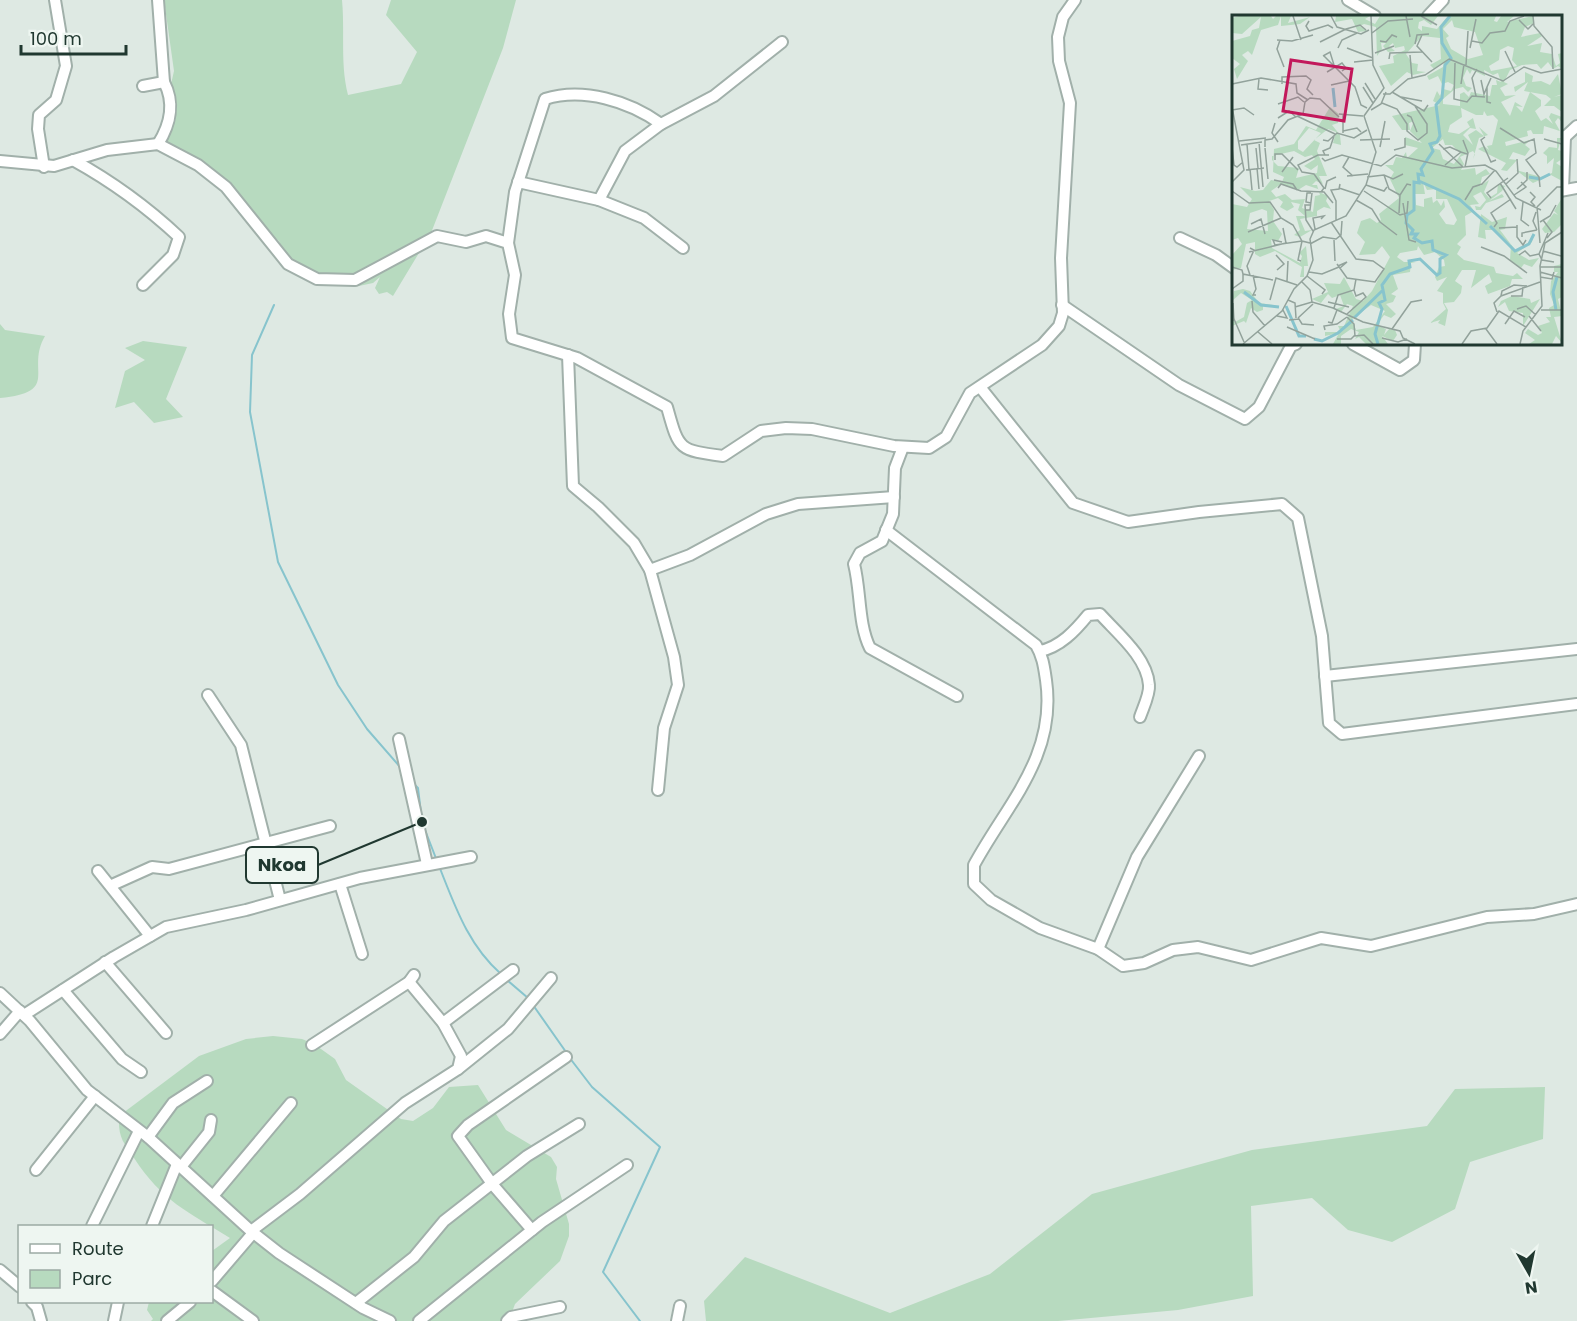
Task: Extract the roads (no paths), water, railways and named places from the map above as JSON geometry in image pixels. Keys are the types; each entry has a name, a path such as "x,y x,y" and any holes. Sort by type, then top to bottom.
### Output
{"street":[{"path":"44,166 38,129 39,115 56,99 66,66 55,0"},
{"path":"158,0 164,82 171,110 158,144"},
{"path":"661,124 645,112 621,102 591,97 556,96 545,99 518,182 508,243 515,275 509,314 512,338 568,355 640,390 667,406 676,439 687,451 723,456 761,430 786,428 812,429 903,447 929,448 946,437 970,393 1042,345 1059,326 1062,306 1061,258 1070,103 1059,61 1058,37 1064,17 1076,0"},
{"path":"1348,0 1373,15"},
{"path":"1429,15 1443,0"},
{"path":"599,200 625,151 661,124 714,96 782,42"},
{"path":"143,86 164,82"},
{"path":"1577,126 1562,136 1562,191 1577,188"},
{"path":"0,161 44,166 107,150 158,144 198,165 226,187 288,264 317,279 354,280 437,236 466,242 486,236 508,243"},
{"path":"73,160 98,174 153,213 179,237 173,255 143,285"},
{"path":"518,182 599,200 644,218 683,248"},
{"path":"1180,238 1216,255 1232,267"},
{"path":"1062,306 1179,385 1245,419 1259,407 1294,345"},
{"path":"1355,345 1400,370 1414,360 1414,345"},
{"path":"568,355 573,486 634,543 650,570 674,657 678,685 664,728 658,790"},
{"path":"980,387 1073,503 1128,522 1282,504 1298,518 1322,636 1329,723 1342,734 1577,704"},
{"path":"903,447 895,468 893,514 882,541 861,554 854,564 861,590 863,634 870,648 957,696"},
{"path":"650,570 690,555 766,514 798,504 894,496"},
{"path":"886,530 1036,645 1040,651 1050,706 1036,763 974,865 974,884 991,900 1040,928 1098,950 1123,966 1144,963 1173,950 1198,947 1251,960 1321,938 1371,946 1487,917 1534,914 1577,904"},
{"path":"1040,651 1052,648 1076,630 1088,615 1100,615 1129,646 1144,668 1149,686 1140,717"},
{"path":"1325,676 1577,649"},
{"path":"208,695 241,745 280,900"},
{"path":"399,739 427,864"},
{"path":"1098,950 1137,857 1199,756"},
{"path":"112,885 152,867 170,869 330,826"},
{"path":"0,1034 22,1013 166,927 427,864 471,857"},
{"path":"98,872 112,885 150,936"},
{"path":"340,884 362,954"},
{"path":"105,962 166,1033"},
{"path":"442,1023 513,969"},
{"path":"312,1045 412,978 461,1056 458,1069"},
{"path":"213,1280 252,1232 300,1194 405,1103 458,1069 508,1029 551,978"},
{"path":"63,990 122,1059 141,1072"},
{"path":"0,993 22,1013 53,1051 95,1096 144,1134 252,1232 279,1253 356,1303 390,1321"},
{"path":"532,1230 493,1185 458,1136 468,1125 566,1057"},
{"path":"93,1225 144,1134 173,1103 207,1082"},
{"path":"36,1170 95,1096"},
{"path":"213,1196 291,1103"},
{"path":"153,1225 179,1166 209,1132 211,1119"},
{"path":"356,1303 414,1257 444,1221 528,1156 579,1124"},
{"path":"419,1321 532,1230 627,1165"},
{"path":"0,1270 18,1285"},
{"path":"213,1292 253,1321"},
{"path":"33,1303 37,1307 41,1321"},
{"path":"114,1321 118,1303"},
{"path":"167,1321 189,1303"},
{"path":"677,1321 680,1306"},
{"path":"507,1321 511,1317 560,1307"}],"waterway":[{"path":"274,305 252,355 250,412 278,562 338,685 367,729 401,768"},
{"path":"414,784 418,788 421,813"},
{"path":"425,830 437,861"},
{"path":"439,866 471,938 501,974"},
{"path":"507,980 528,998"},
{"path":"533,1005 566,1052"},
{"path":"569,1057 592,1087 660,1147 603,1272 640,1321"}],"place":[{"name":"Nkoa","path":"422,822"}]}
